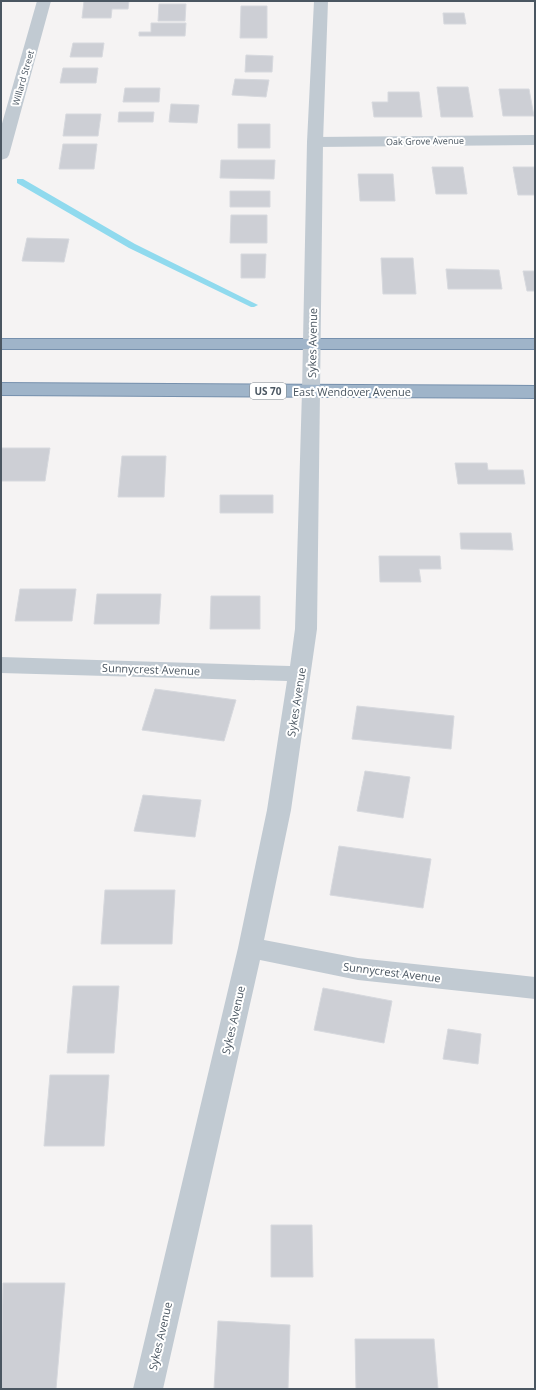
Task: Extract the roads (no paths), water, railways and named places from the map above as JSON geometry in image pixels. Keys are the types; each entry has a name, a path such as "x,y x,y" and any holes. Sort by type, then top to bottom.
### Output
{"highway":[{"path":"1,344 535,344"},
{"name":"East Wendover Avenue","path":"1,389 535,392"}],"street":[{"name":"Willard Street","path":"1,155 44,1"},
{"name":"Sykes Avenue","path":"148,1389 250,948 279,810 306,629 315,142 321,1"},
{"name":"Oak Grove Avenue","path":"315,142 535,140"},
{"name":"Sunnycrest Avenue","path":"1,665 300,674"},
{"name":"Sunnycrest Avenue","path":"250,948 358,969 535,988"}],"waterway":[{"path":"20,181 132,246 254,305"}]}
